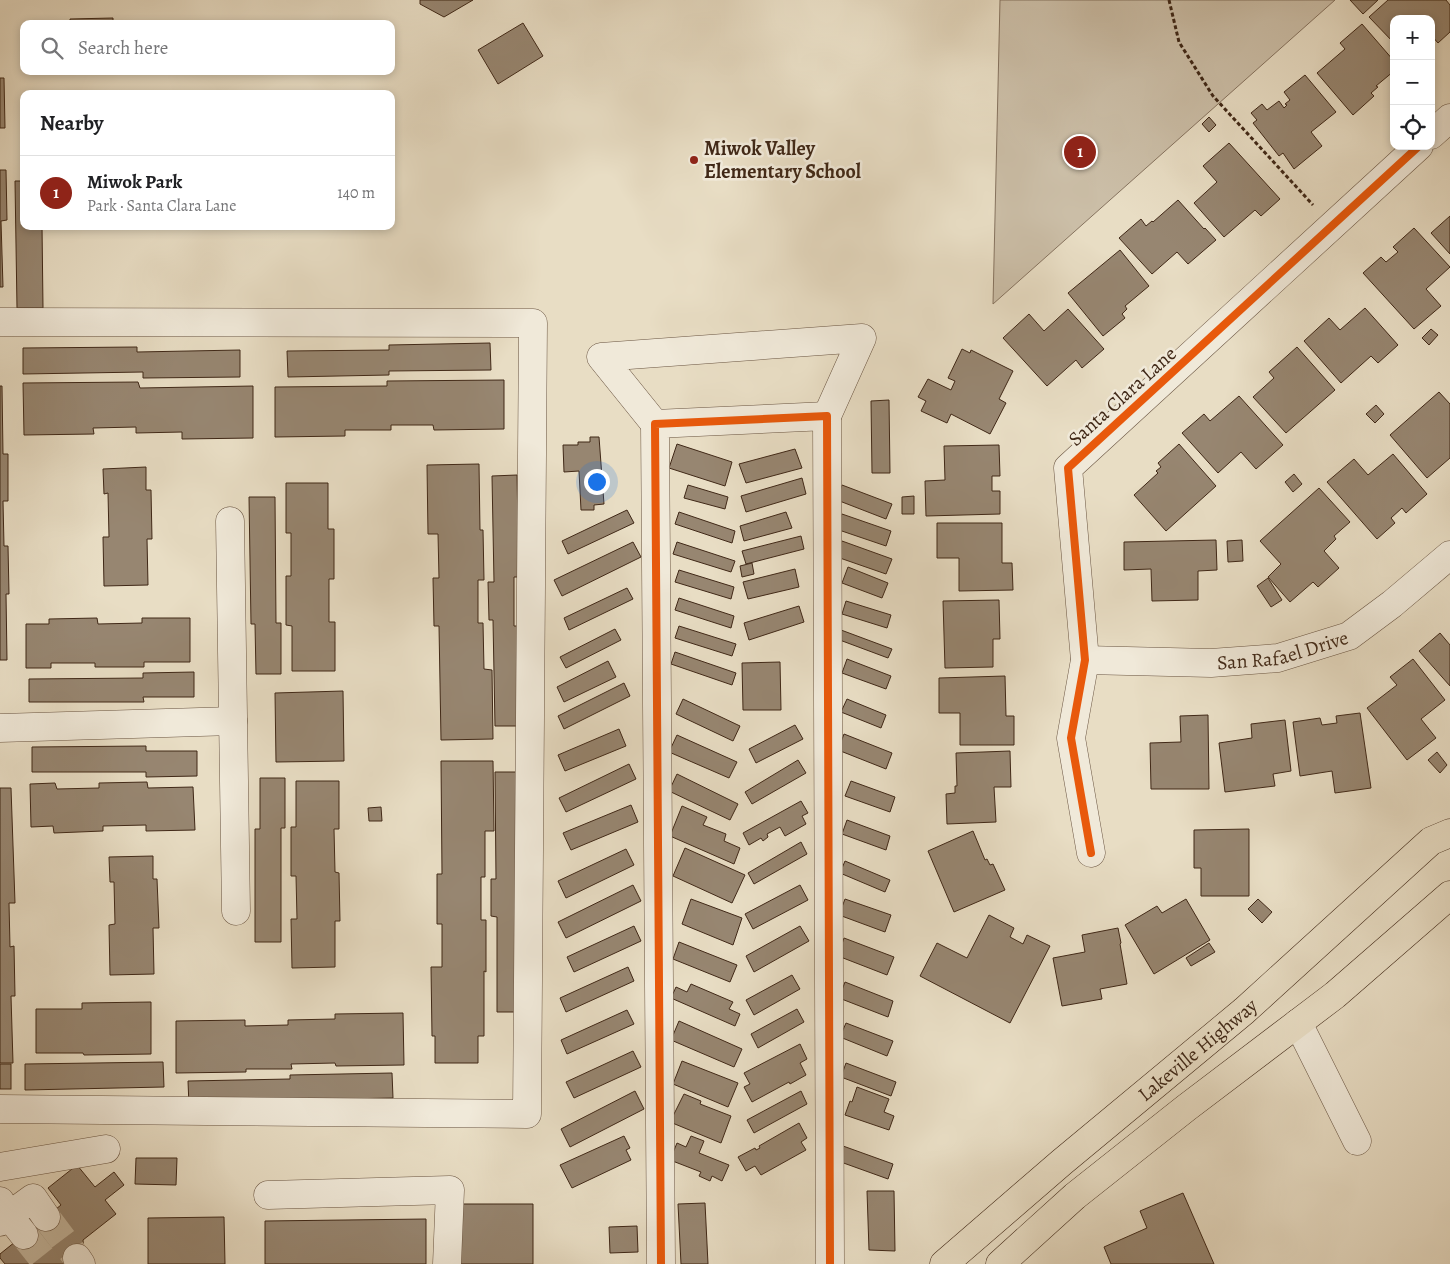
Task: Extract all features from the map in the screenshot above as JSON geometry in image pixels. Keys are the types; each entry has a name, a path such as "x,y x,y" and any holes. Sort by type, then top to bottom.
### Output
{"main road":[{"name":"Lakeville Highway","path":"944,1264 1069,1156 1244,1011 1430,841 1450,833"},
{"name":"Lakeville Highway","path":"1000,1264 1075,1196 1186,1108 1334,996 1450,894"}],"street":[{"path":"1435,131 1450,118"},
{"name":"Santa Clara Lane","path":"1091,854 1071,738 1085,660 1068,468 1415,150"},
{"path":"0,322 533,323 533,333 527,1114 0,1109"},
{"path":"661,1264 655,424 601,357 862,338 827,416 830,1264"},
{"path":"655,424 827,416"},
{"path":"230,521 236,911"},
{"name":"San Rafael Drive","path":"1085,660 1211,663 1278,658 1349,636 1392,604 1450,555"},
{"path":"0,728 233,720"},
{"path":"1298,1024 1357,1141"},
{"path":"0,1167 106,1148"},
{"path":"268,1195 450,1190 447,1264"},
{"path":"8,1218 33,1198 46,1217"}],"path":[{"path":"1169,0 1179,42 1214,96 1313,205"}],"shaded area":[{"path":"1000,0 1335,0 993,304"}],"building":[{"path":"420,0 473,0 444,17 420,4"},
{"path":"1350,0 1378,0 1363,14"},
{"path":"1388,0 1446,0 1450,5 1450,32 1438,43 1435,40 1435,15 1390,15 1390,39 1369,17"},
{"path":"113,18 113,20 70,20"},
{"path":"523,23 543,56 498,84 478,50"},
{"path":"1362,24 1390,56 1390,74 1376,86 1378,87 1371,93 1374,96 1353,115 1317,73 1345,49 1340,43"},
{"path":"1305,75 1336,112 1311,132 1322,146 1294,169 1283,153 1279,156 1253,123 1257,120 1251,113 1262,104 1267,110 1279,101 1284,108 1287,105 1285,104 1290,100 1284,92"},
{"path":"0,78 4,78 5,128 0,128"},
{"path":"1209,117 1216,125 1209,132 1202,124"},
{"path":"1229,143 1280,199 1261,216 1255,210 1224,237 1194,203 1217,182 1203,166"},
{"path":"0,170 6,170 7,220 1,221 3,287 0,287"},
{"path":"15,181 20,181 20,230 42,230 43,308 17,308"},
{"path":"1178,200 1216,240 1188,264 1177,252 1152,274 1119,238 1141,219 1146,226 1153,222"},
{"path":"1450,216 1450,254 1431,233"},
{"path":"1414,228 1450,267 1426,289 1441,306 1414,329 1363,273 1381,257 1386,262 1398,252 1393,247"},
{"path":"1120,250 1149,286 1125,306 1127,309 1122,314 1125,318 1103,336 1068,293"},
{"path":"1365,308 1398,345 1378,363 1371,356 1341,383 1304,341 1329,318 1340,330"},
{"path":"1068,309 1104,349 1082,368 1076,360 1047,386 1003,338 1029,314 1044,331"},
{"path":"1431,329 1438,335 1429,345 1422,338"},
{"path":"490,343 491,370 389,371 389,375 288,377 287,351 389,350 389,345"},
{"path":"137,347 137,352 240,350 240,377 143,378 143,372 23,374 23,348"},
{"path":"1297,347 1335,390 1286,433 1253,397 1274,378 1269,372"},
{"path":"962,349 970,353 971,350 1013,371 999,399 1006,403 990,434 951,414 947,423 921,411 926,401 918,397 928,379 951,390 955,381 948,378"},
{"path":"504,380 504,429 434,430 433,425 391,425 391,430 345,430 345,436 275,437 275,387 387,386 387,381"},
{"path":"138,382 140,388 253,386 253,438 182,439 182,432 136,433 136,427 93,428 94,434 24,435 23,383"},
{"path":"0,386 2,386 3,454 8,454 8,501 3,501 4,546 8,546 9,594 6,594 7,660 0,660"},
{"path":"1439,392 1450,404 1450,458 1427,478 1390,435"},
{"path":"1239,396 1283,445 1256,469 1241,452 1218,473 1182,433 1204,414 1210,421"},
{"path":"889,400 890,473 872,473 871,401"},
{"path":"1376,405 1384,414 1375,423 1366,414"},
{"path":"590,437 599,437 604,504 594,505 594,510 581,510 579,471 564,472 563,445 578,445 578,442 590,442"},
{"path":"677,444 732,462 725,486 669,468"},
{"path":"1179,444 1216,486 1166,531 1134,495 1158,473 1156,471 1161,467 1158,463"},
{"path":"999,445 1000,476 992,476 992,491 1000,491 1000,514 926,516 925,481 945,480 944,446"},
{"path":"795,449 802,468 746,483 739,464"},
{"path":"1393,454 1427,494 1406,513 1402,508 1391,518 1395,523 1377,539 1327,482 1354,459 1368,475"},
{"path":"479,464 480,530 483,530 484,580 478,580 478,623 483,623 484,669 492,670 493,739 441,740 439,626 434,626 433,578 439,578 438,534 428,534 427,465"},
{"path":"146,467 146,490 151,490 152,539 147,539 148,585 104,586 103,537 109,537 108,493 104,494 103,469"},
{"path":"1294,474 1302,484 1293,492 1285,482"},
{"path":"517,475 519,577 514,577 514,626 519,626 521,726 495,726 493,620 489,620 488,582 494,582 492,476"},
{"path":"802,478 806,494 746,512 741,496"},
{"path":"286,483 328,483 328,529 334,529 334,579 329,579 329,622 335,622 335,671 292,671 292,626 286,625 286,576 291,576 291,533 286,533"},
{"path":"688,485 728,497 725,509 684,498"},
{"path":"842,485 892,504 886,519 837,500"},
{"path":"1319,488 1350,522 1334,536 1336,539 1324,551 1339,568 1318,587 1313,582 1290,602 1268,577 1281,564 1260,541"},
{"path":"914,496 914,514 902,514 902,497"},
{"path":"249,497 275,497 276,623 281,623 281,674 256,674 255,624 251,624"},
{"path":"627,510 634,523 568,554 562,541"},
{"path":"679,512 735,531 732,543 675,524"},
{"path":"786,512 792,528 744,541 740,526"},
{"path":"842,514 891,531 886,546 836,529"},
{"path":"937,523 1002,523 1002,563 1012,563 1013,590 959,591 959,558 937,558"},
{"path":"801,536 804,549 746,564 742,551"},
{"path":"1216,540 1217,570 1198,571 1198,600 1152,601 1151,569 1124,570 1124,542"},
{"path":"1242,540 1243,561 1228,562 1227,541"},
{"path":"842,541 892,559 886,574 837,557"},
{"path":"633,542 641,557 562,596 554,580"},
{"path":"677,542 735,561 731,572 673,554"},
{"path":"752,563 754,574 742,577 740,566"},
{"path":"848,567 888,583 882,598 842,583"},
{"path":"795,569 799,587 748,599 743,582"},
{"path":"679,570 734,587 731,599 675,582"},
{"path":"1268,578 1282,600 1271,607 1257,586"},
{"path":"627,588 633,599 569,630 564,618"},
{"path":"679,598 734,616 731,628 675,610"},
{"path":"999,600 1000,639 993,639 993,667 945,668 943,601"},
{"path":"846,601 891,615 887,628 842,614"},
{"path":"799,606 804,622 749,640 744,623"},
{"path":"97,618 98,624 142,623 142,618 190,618 190,662 144,662 144,667 95,667 95,663 51,663 51,668 26,668 26,624 49,624 49,619"},
{"path":"679,626 736,644 732,656 675,638"},
{"path":"615,629 621,640 566,668 560,657"},
{"path":"841,630 892,649 888,658 837,639"},
{"path":"1440,633 1450,645 1450,686 1419,651"},
{"path":"675,652 736,673 732,685 671,664"},
{"path":"847,659 891,676 886,689 842,673"},
{"path":"1413,659 1445,700 1421,719 1436,738 1407,760 1367,708 1397,685 1390,677"},
{"path":"608,661 616,677 564,702 557,687"},
{"path":"780,662 781,710 743,710 742,663"},
{"path":"194,672 194,697 143,697 144,702 29,702 29,679 143,678 143,673"},
{"path":"1005,676 1006,716 1014,716 1014,745 960,745 960,713 939,713 939,678"},
{"path":"624,683 630,696 564,729 558,716"},
{"path":"343,691 344,761 276,762 275,693"},
{"path":"683,699 740,726 733,741 676,714"},
{"path":"847,699 886,715 881,728 841,712"},
{"path":"1360,713 1371,788 1335,793 1332,771 1300,776 1293,722 1320,718 1322,725 1337,723 1336,716"},
{"path":"1208,715 1209,789 1151,789 1150,743 1181,742 1180,716"},
{"path":"1285,720 1291,771 1273,774 1275,786 1225,792 1219,743 1252,738 1251,724"},
{"path":"795,725 803,739 756,763 749,749"},
{"path":"619,729 626,746 565,771 558,755"},
{"path":"844,734 892,753 886,769 838,750"},
{"path":"677,735 737,762 729,778 669,752"},
{"path":"146,746 146,751 197,751 197,776 146,777 146,772 32,772 32,747"},
{"path":"1010,751 1011,787 994,787 996,822 947,824 946,794 955,793 955,786 957,786 956,753"},
{"path":"1437,752 1447,765 1440,773 1428,760"},
{"path":"798,760 806,773 752,804 745,792"},
{"path":"441,761 493,761 494,831 485,831 485,877 481,877 481,920 486,920 486,972 484,971 484,1036 478,1036 478,1063 435,1063 435,1036 432,1036 431,967 442,967 442,924 437,924 437,874 442,874"},
{"path":"629,764 636,779 566,812 559,798"},
{"path":"495,772 521,772 523,1012 497,1012 497,917 491,916 491,879 496,879"},
{"path":"677,774 738,804 730,820 669,791"},
{"path":"260,778 285,778 285,828 281,828 281,942 255,942 255,829 260,829"},
{"path":"296,781 339,781 339,829 334,829 335,872 339,873 340,921 335,921 335,967 292,968 291,919 297,919 296,876 291,876 291,827 296,827"},
{"path":"851,781 895,797 890,812 845,796"},
{"path":"147,782 148,788 193,787 195,830 146,831 146,825 103,826 103,831 54,833 53,826 31,827 30,784 55,783 57,789 99,788 99,783"},
{"path":"0,788 11,788 15,903 9,903 10,947 14,946 15,996 11,996 13,1063 0,1063"},
{"path":"801,801 808,813 802,816 806,824 785,836 780,827 767,834 768,837 763,841 761,838 749,845 743,833"},
{"path":"631,805 638,822 571,850 563,833"},
{"path":"682,806 707,817 703,825 726,834 724,841 740,848 734,864 670,836"},
{"path":"381,807 382,821 369,821 368,808"},
{"path":"847,820 890,836 886,850 842,834"},
{"path":"1249,829 1249,896 1201,896 1201,868 1194,868 1194,830"},
{"path":"973,831 985,860 987,859 990,865 993,864 1005,890 954,912 928,851"},
{"path":"801,842 807,854 754,884 748,873"},
{"path":"685,848 745,875 732,903 673,876"},
{"path":"626,849 634,865 566,898 558,881"},
{"path":"153,856 153,879 157,879 159,928 153,928 154,974 110,975 109,925 115,924 114,882 110,882 109,857"},
{"path":"845,861 890,880 885,892 840,873"},
{"path":"633,885 641,901 566,938 558,922"},
{"path":"800,885 808,900 753,929 745,914"},
{"path":"691,899 742,918 733,945 682,924"},
{"path":"845,899 891,915 885,932 839,915"},
{"path":"1186,899 1210,940 1154,974 1125,925 1157,906 1162,913"},
{"path":"1258,899 1272,912 1262,923 1248,909"},
{"path":"989,915 1014,928 1010,937 1023,944 1027,935 1050,946 1010,1023 920,976 937,943 967,958"},
{"path":"634,926 641,941 574,972 567,957"},
{"path":"800,926 809,941 754,972 746,956"},
{"path":"1118,928 1127,984 1100,989 1102,999 1062,1006 1053,958 1085,952 1082,935"},
{"path":"844,938 894,957 887,975 838,956"},
{"path":"679,942 737,965 730,982 673,959"},
{"path":"1209,943 1215,952 1191,966 1186,958"},
{"path":"628,967 634,981 566,1012 560,998"},
{"path":"792,975 800,989 754,1015 746,1000"},
{"path":"845,982 893,1001 888,1017 839,998"},
{"path":"691,984 733,1002 729,1009 740,1014 735,1026 671,998 676,987 687,992"},
{"path":"151,1002 151,1054 84,1055 83,1053 36,1053 36,1009 82,1009 82,1003"},
{"path":"797,1009 804,1022 758,1048 751,1034"},
{"path":"627,1010 634,1024 567,1054 561,1040"},
{"path":"403,1013 404,1065 336,1066 335,1063 291,1064 292,1069 246,1069 246,1072 176,1073 176,1021 245,1020 245,1026 288,1025 288,1020 335,1019 335,1014"},
{"path":"679,1021 742,1049 734,1067 671,1040"},
{"path":"846,1023 893,1041 887,1056 840,1037"},
{"path":"800,1044 807,1059 800,1063 806,1075 752,1102 744,1087 750,1084 744,1073"},
{"path":"633,1051 641,1067 574,1098 566,1082"},
{"path":"682,1061 738,1083 728,1107 673,1084"},
{"path":"163,1062 164,1087 25,1090 25,1064"},
{"path":"846,1063 896,1082 891,1096 841,1077"},
{"path":"0,1064 11,1064 11,1089 0,1089"},
{"path":"392,1073 393,1098 290,1100 189,1106 188,1081 290,1079 290,1075"},
{"path":"857,1087 889,1099 884,1112 894,1116 889,1130 845,1115"},
{"path":"635,1091 644,1109 570,1147 561,1129"},
{"path":"801,1091 807,1104 754,1133 747,1120"},
{"path":"684,1094 701,1101 700,1104 731,1116 721,1143 670,1122"},
{"path":"799,1123 807,1138 801,1142 806,1150 761,1175 755,1166 746,1171 738,1157 755,1148 756,1150 760,1148 759,1146"},
{"path":"624,1136 630,1148 626,1150 631,1160 572,1188 560,1165"},
{"path":"691,1136 704,1141 699,1153 729,1165 722,1181 712,1176 710,1181 699,1176 701,1172 670,1160 677,1143 686,1147"},
{"path":"843,1146 893,1164 888,1179 838,1161"},
{"path":"136,1158 177,1158 176,1185 135,1184"},
{"path":"77,1165 95,1187 114,1172 124,1185 105,1200 116,1214 83,1240 84,1252 69,1264 5,1264 0,1258 0,1254 61,1205 48,1188"},
{"path":"867,1191 894,1191 895,1251 869,1250"},
{"path":"1183,1193 1214,1264 1111,1264 1104,1247 1147,1228 1140,1211"},
{"path":"705,1203 708,1264 681,1264 678,1204"},
{"path":"460,1204 533,1204 533,1264 459,1264"},
{"path":"224,1217 225,1264 148,1264 148,1218"},
{"path":"426,1219 426,1264 265,1264 265,1221"},
{"path":"637,1226 638,1252 610,1253 609,1227"}],"tunnel":[{"path":"46,1217 77,1258"},
{"path":"24,1235 47,1264"}],"cycle path":[{"path":"1091,853 1071,738 1085,660 1068,468 1415,150"},
{"path":"661,1264 655,424 827,416 830,1264"}],"place":[{"name":"Miwok Park","path":"1080,152"},
{"name":"Miwok Valley Elementary School","path":"694,160"}]}
